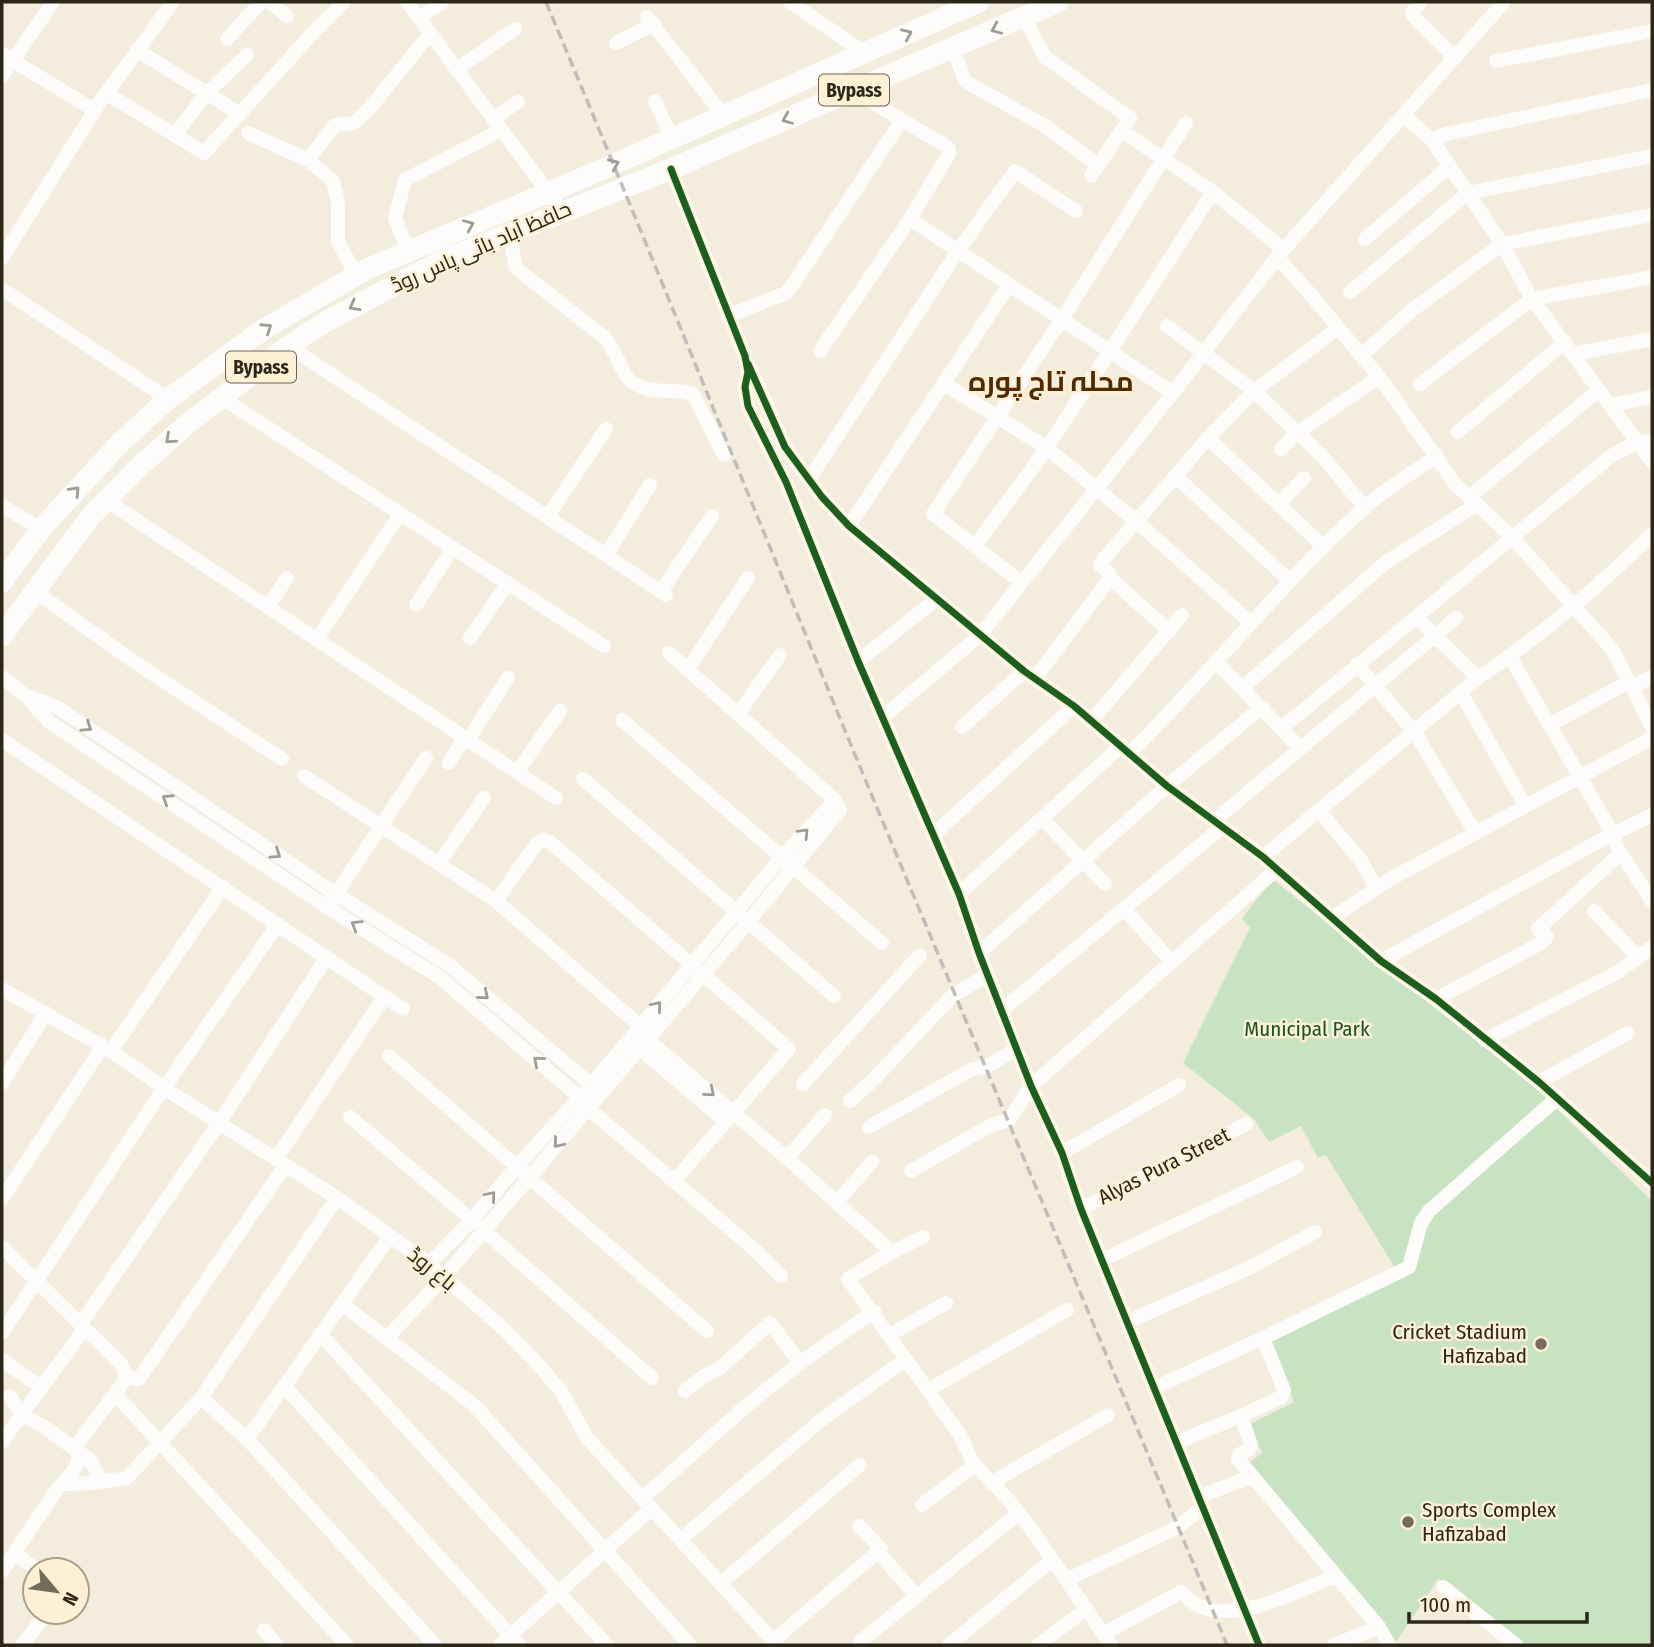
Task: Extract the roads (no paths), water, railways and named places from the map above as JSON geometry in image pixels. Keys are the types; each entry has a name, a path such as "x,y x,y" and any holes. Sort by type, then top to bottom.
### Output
{"highway":[{"name":"حافظ آباد بائی پاس روڈ","path":"2,582 41,529 119,444 168,399 264,329 356,276 408,251 643,152 976,2"},
{"name":"حافظ آباد بائی پاس روڈ","path":"2,636 91,516 106,500 166,442 288,346 327,321 440,261 671,169 1058,2"}],"street":[{"path":"2,76 7,57 53,2"},
{"path":"2,258 94,110 173,2"},
{"path":"227,39 261,2"},
{"path":"270,2 287,16"},
{"path":"106,93 204,153 344,2"},
{"path":"408,2 562,211"},
{"path":"419,18 442,2"},
{"path":"790,2 866,53"},
{"path":"1401,2 1417,7 1455,58"},
{"path":"883,717 980,635 1173,393 1280,253 1504,2"},
{"path":"953,47 965,81 1045,126 1094,170 1130,118 1045,57 1024,17"},
{"path":"616,43 650,20 724,116"},
{"path":"456,70 516,29"},
{"path":"1496,61 1652,31"},
{"path":"308,160 335,125 354,123 368,110 430,34"},
{"path":"137,50 240,114"},
{"path":"174,135 206,94 247,55"},
{"path":"7,57 94,110"},
{"path":"820,351 910,219 949,154 949,149 880,107 858,89"},
{"path":"1432,140 1446,134 1652,90"},
{"path":"655,101 672,139"},
{"path":"408,251 395,218 405,180 497,124 518,102"},
{"path":"1404,116 1432,140 1502,244 1532,299 1652,462"},
{"path":"729,316 786,293 902,120"},
{"path":"1021,582 933,514 1062,319 1186,123"},
{"path":"1122,131 1213,192 1280,253 1379,377 1456,485 1512,537 1612,649 1652,727"},
{"path":"248,133 308,160 333,180 338,202 338,241 356,276"},
{"path":"1350,292 1468,193 1652,156"},
{"path":"1365,239 1450,166"},
{"path":"671,169 745,356 785,447 822,497 849,526 980,635 1074,706 1167,786 1263,858 1381,961 1436,999 1558,1097 1652,1183"},
{"path":"810,478 958,251 1014,171 1020,172 1076,211"},
{"path":"975,546 1047,448 1213,192"},
{"path":"1362,356 1412,310 1502,244 1652,215"},
{"path":"910,219 1173,393"},
{"path":"509,233 516,268 606,338 615,348 629,380 663,393 682,390 693,394 724,455"},
{"path":"1420,384 1532,299 1652,277"},
{"path":"849,526 1009,285"},
{"path":"2,289 168,399"},
{"path":"1167,326 1254,391 1324,458 1364,508"},
{"path":"1169,631 1110,578 1100,565 1208,438 1254,391 1338,328"},
{"path":"1458,432 1569,348 1652,339"},
{"path":"288,346 663,593 712,516"},
{"path":"745,356 748,406 786,482 858,661 959,894 1016,1049 1062,1153 1081,1209 1259,1645"},
{"path":"1281,449 1297,433 1379,377"},
{"path":"943,383 1047,448 1097,487 1250,622"},
{"path":"1242,687 1385,563 1473,500 1599,390"},
{"path":"1610,405 1652,397"},
{"path":"222,398 604,646"},
{"path":"548,516 606,429"},
{"path":"1208,438 1324,547"},
{"path":"1282,728 1611,456 1637,442 1652,441"},
{"path":"959,894 1042,818 1177,706 1250,622 1364,508 1437,456"},
{"path":"1175,476 1290,581"},
{"path":"1279,504 1304,478"},
{"path":"606,555 650,485"},
{"path":"106,500 556,798"},
{"path":"2,506 41,529"},
{"path":"317,639 400,514"},
{"path":"1263,858 1478,678 1510,657 1616,570 1652,534"},
{"path":"416,605 453,548"},
{"path":"268,607 287,578"},
{"path":"688,669 748,578"},
{"path":"962,727 1030,674 1110,578"},
{"path":"470,638 508,583"},
{"path":"34,591 139,665 282,759"},
{"path":"858,661 937,599"},
{"path":"1091,720 1182,615"},
{"path":"1416,617 1478,678"},
{"path":"1001,1011 1124,909 1300,748 1456,618"},
{"path":"669,653 837,805"},
{"path":"738,714 780,655"},
{"path":"1510,657 1613,834 1621,853 1648,886 1652,901"},
{"path":"1216,662 1300,748"},
{"path":"1357,664 1415,733 1475,832"},
{"path":"2,677 26,696 48,721 449,965 596,1089"},
{"path":"1549,725 1630,684 1652,677"},
{"path":"449,764 508,678"},
{"path":"1461,693 1525,805"},
{"path":"933,835 1074,706"},
{"path":"979,953 1167,786 1262,708"},
{"path":"517,772 560,711"},
{"path":"622,720 882,943"},
{"path":"1332,917 1376,888 1475,832 1652,738"},
{"path":"2,740 403,1009"},
{"path":"327,907 426,758"},
{"path":"304,776 496,901 730,1117 787,1158 892,1252"},
{"path":"583,779 834,996"},
{"path":"439,863 484,798"},
{"path":"743,916 783,856 837,805"},
{"path":"387,1338 443,1278 529,1177 596,1089 644,1037 696,970 743,916 795,866 837,805"},
{"path":"1320,811 1362,862 1376,888"},
{"path":"1381,961 1613,834 1652,816"},
{"path":"209,818 327,907 439,977 781,1276"},
{"path":"1042,818 1105,884"},
{"path":"496,901 537,843 543,840 550,842 789,1049 674,1181"},
{"path":"1436,999 1541,943 1548,937 1538,929 1621,853"},
{"path":"911,1171 991,1125 1009,1120 1031,1086 1276,870"},
{"path":"2,1199 223,887"},
{"path":"1124,909 1172,962"},
{"path":"1594,911 1638,957"},
{"path":"2,1333 164,1088 278,924"},
{"path":"1485,1040 1616,973 1652,947"},
{"path":"803,1084 920,955"},
{"path":"2,1442 219,1123 327,957"},
{"path":"439,977 449,965"},
{"path":"849,1101 874,1079 951,996 987,975"},
{"name":"باغ روڈ","path":"2,989 107,1049 337,1198 429,1264 535,1361 561,1391 587,1438 775,1643"},
{"path":"125,1377 139,1379 384,997"},
{"path":"2,1083 46,1013"},
{"path":"1539,1082 1628,1033"},
{"path":"596,1089 644,1037"},
{"path":"869,1127 972,1069 986,1067 1016,1049"},
{"path":"390,1056 707,1331"},
{"path":"1062,1153 1179,1085"},
{"path":"1154,1388 1409,1267 1421,1223 1429,1211 1558,1097"},
{"path":"429,1264 472,1220 516,1167 586,1103"},
{"path":"787,1158 825,1115"},
{"path":"350,1117 652,1378"},
{"name":"Alyas Pura Street","path":"1081,1209 1246,1124"},
{"path":"836,1203 872,1162"},
{"path":"1102,1260 1297,1167"},
{"path":"61,1484 127,1478 201,1398 337,1198"},
{"path":"1128,1322 1251,1267 1315,1232"},
{"path":"247,1439 390,1236"},
{"path":"923,1237 892,1252 849,1279 960,1435 975,1465 1018,1513 1107,1639 1181,1592 1197,1605 1212,1611 1245,1609 1261,1606 1336,1576"},
{"path":"2,1247 121,1364 125,1377 76,1446 79,1461 72,1473 61,1484 2,1572"},
{"path":"889,1335 946,1303"},
{"path":"342,1304 474,1405 690,1645"},
{"path":"928,1390 1067,1310"},
{"path":"284,1386 510,1642 558,1592 604,1551 648,1503 745,1407 800,1363 874,1311"},
{"path":"685,1391 704,1376 720,1368 769,1323 800,1363"},
{"path":"320,1334 607,1645"},
{"path":"1177,1442 1280,1397 1284,1390 1263,1338"},
{"path":"681,1539 820,1421 906,1359"},
{"path":"2,1360 41,1387"},
{"path":"27,1378 6,1397 21,1414 91,1461 101,1482"},
{"path":"115,1394 347,1645"},
{"path":"201,1398 247,1439 435,1645"},
{"path":"991,1483 1108,1415"},
{"path":"1241,1416 1251,1445 1239,1455 1238,1460 1378,1627 1389,1645"},
{"path":"721,1583 860,1465"},
{"path":"922,1505 975,1465"},
{"path":"1066,1580 1178,1527 1201,1502 1252,1476"},
{"path":"860,1642 1018,1513"},
{"path":"775,1643 881,1549 859,1526"},
{"path":"878,1552 916,1595"},
{"path":"14,1553 21,1558"},
{"path":"949,1645 1052,1560"},
{"path":"1443,1587 1516,1645"},
{"path":"1038,1645 1086,1609"},
{"path":"22,1645 37,1626"},
{"path":"1334,1645 1378,1627"},
{"path":"264,1630 277,1645"}],"railway":[{"path":"546,2 865,779 1227,1645"}],"place":[{"name":"Cricket Stadium Hafizabad","path":"1541,1344"},
{"name":"Sports Complex Hafizabad","path":"1408,1522"}],"district":[{"name":"محلہ تاج پورہ","path":"1051,381"}],"park label":[{"name":"Municipal Park","path":"1307,1029"}]}
